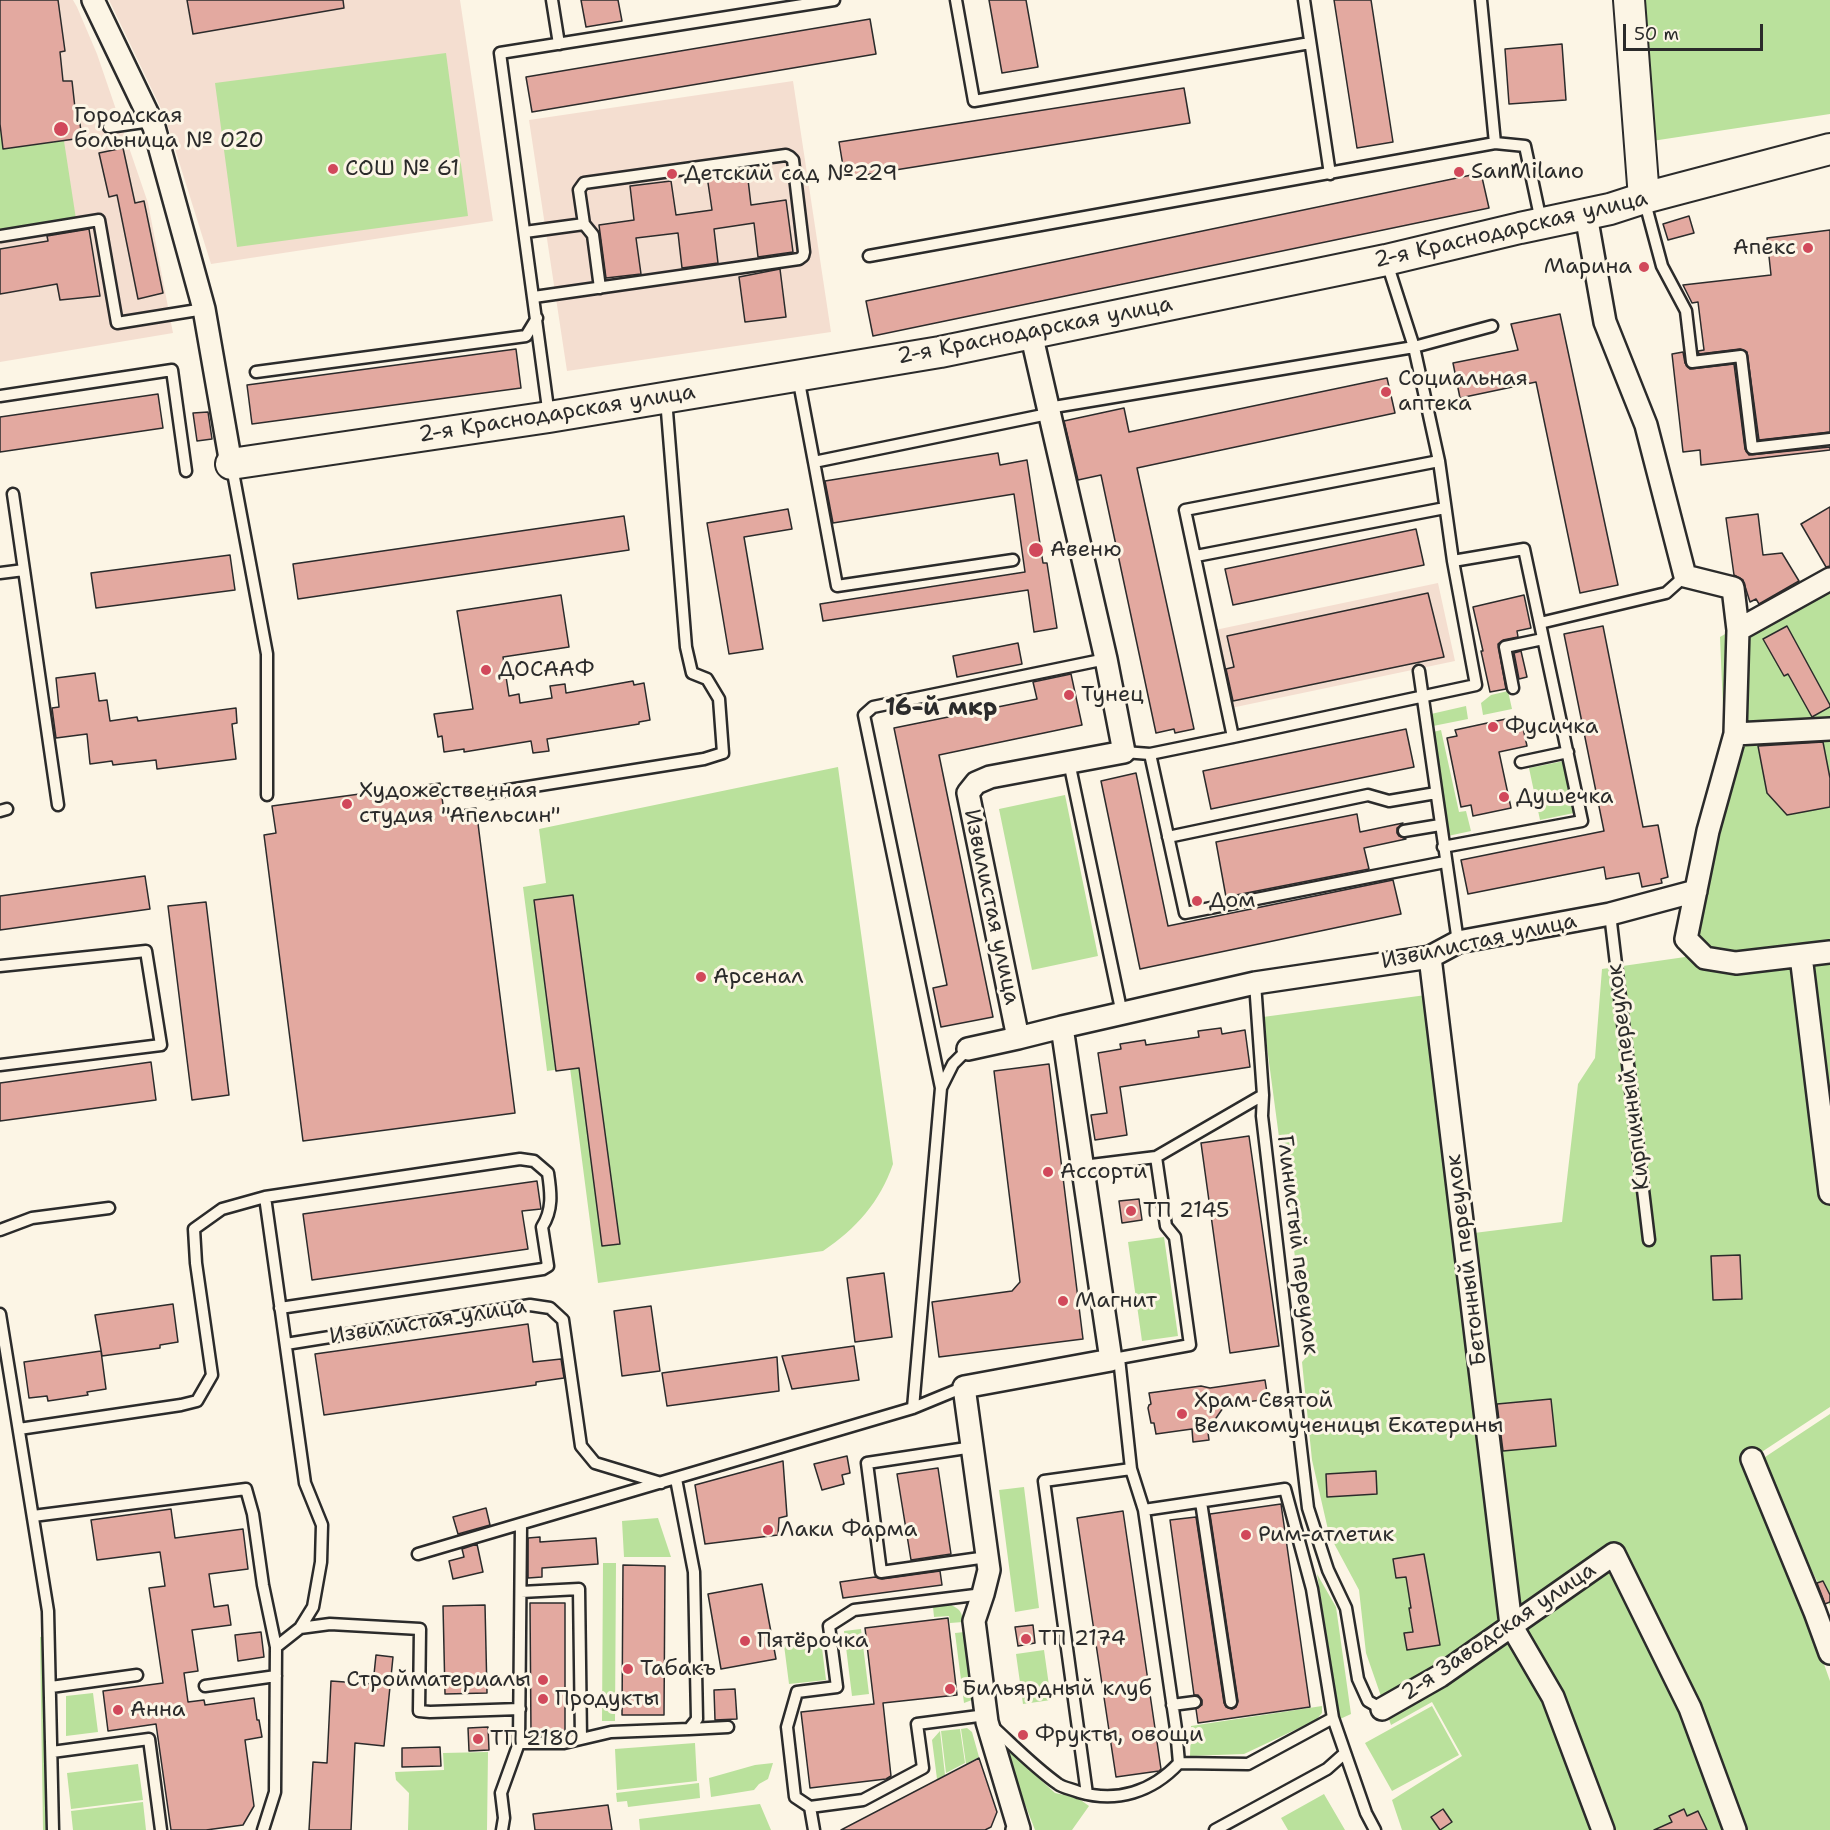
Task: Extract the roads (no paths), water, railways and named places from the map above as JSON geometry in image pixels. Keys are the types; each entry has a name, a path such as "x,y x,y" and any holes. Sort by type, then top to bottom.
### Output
{"street":[{"path":"93,0 151,121 204,309 231,464"},
{"path":"1629,0 1644,192 1830,138"},
{"name":"2-я Краснодарская улица","path":"231,464 549,417 940,352 1386,260 1542,223 1586,215 1644,192 1830,149"},
{"path":"1586,215 1605,322 1646,425 1685,576 1733,588 1737,630 1735,734 1708,831 1686,939 1705,958 1736,963 1830,952"},
{"path":"1031,333 1106,658 1124,752"},
{"path":"1737,630 1830,579"},
{"path":"1735,734 1830,729"},
{"name":"Извилистая улица","path":"1018,1038 968,794 976,783 990,777 1124,752"},
{"name":"Извилистая улица","path":"968,1049 1255,984 1430,957 1458,942 1610,914 1696,891"},
{"path":"1801,956 1830,1193"},
{"name":"Бетонный переулок","path":"1430,957 1511,1625 1553,1696 1603,1830"},
{"path":"1018,1830 987,1718 974,1621 989,1570 964,1387 1115,1359 1062,1027"},
{"path":"1752,1459 1830,1653"},
{"name":"2-я Заводская улица","path":"1383,1709 1440,1676 1511,1625 1618,1561 1690,1708 1735,1830"}],"lane":[{"path":"552,0 559,44"},
{"path":"549,417 500,53 834,0"},
{"path":"956,0 974,101 1310,43"},
{"path":"1304,0 1330,174"},
{"path":"1481,0 1495,143"},
{"path":"109,127 151,121"},
{"path":"869,256 1495,143 1525,146 1542,223"},
{"path":"534,297 600,288 788,261 803,256 793,160 786,155 584,183 579,189 584,224 593,235 600,288"},
{"path":"1644,192 1662,266 1686,311 1692,362 1741,356 1752,447 1830,439"},
{"path":"0,236 99,220 117,323 204,309"},
{"path":"525,232 584,224"},
{"path":"1124,752 1150,754 1476,685 1453,561 1439,460 1414,347 1386,260"},
{"path":"256,372 526,336 537,318"},
{"path":"814,462 1048,411 1414,347 1492,326"},
{"path":"0,396 172,370 186,471"},
{"path":"798,375 837,586 1013,560"},
{"path":"490,793 704,759 723,753 719,699 707,680 692,673 686,647 666,397"},
{"path":"1233,736 1185,510 1439,460"},
{"path":"231,464 267,654 267,795"},
{"path":"13,494 58,805"},
{"path":"1196,556 1445,508"},
{"path":"1443,847 1582,821 1524,549 1453,561"},
{"path":"0,573 24,570"},
{"path":"1540,623 1666,592 1685,576"},
{"path":"1514,688 1505,647 1543,639"},
{"path":"913,1408 940,1088 864,715 873,707 1106,658"},
{"path":"1419,671 1458,942"},
{"path":"1521,762 1568,752"},
{"path":"1150,754 1185,913 1446,862"},
{"path":"1069,762 1122,1014"},
{"path":"1168,837 1368,795 1389,801 1436,793"},
{"path":"1404,831 1440,825"},
{"name":"Кирпичный переулок","path":"1610,914 1649,1240"},
{"path":"0,966 146,951 161,1045 0,1065"},
{"name":"Глинистый переулок","path":"1255,984 1263,1095 1262,1116 1308,1508 1328,1570 1346,1608 1358,1679 1368,1701 1383,1709"},
{"path":"940,1088 953,1064 968,1049"},
{"path":"1083,1166 1156,1157 1263,1095"},
{"path":"1156,1157 1166,1226 1175,1237 1190,1345 1115,1359 1131,1469 1144,1510 1179,1763"},
{"path":"19,1429 197,1401 212,1375 196,1263 194,1229 222,1209 265,1197 520,1159 534,1161 548,1173 551,1196 549,1216 542,1227 548,1266 543,1269 280,1308"},
{"path":"265,1197 305,1483 322,1525 321,1562 313,1607 300,1628 276,1647"},
{"path":"0,1230 32,1218 108,1208"},
{"name":"Извилистая улица","path":"286,1344 530,1305 550,1308 563,1320 581,1446 595,1463 661,1483"},
{"path":"0,1314 48,1611 53,1830"},
{"path":"418,1554 913,1408 964,1387"},
{"path":"973,1448 867,1463 881,1572 987,1557"},
{"path":"1087,1794 1044,1481 1131,1469"},
{"path":"676,1479 694,1572 697,1719 688,1729"},
{"path":"33,1516 246,1489 253,1514 263,1585 276,1647 274,1792 263,1830"},
{"path":"1144,1510 1285,1490 1312,1589 1333,1718 1366,1813 1376,1830"},
{"path":"1201,1502 1231,1702"},
{"path":"502,1830 504,1818 501,1793 519,1743 521,1525"},
{"path":"520,1592 579,1589 581,1739"},
{"path":"983,1594 854,1610 829,1626 837,1687 797,1692 787,1726 795,1797 810,1807 863,1800 923,1768 917,1724 987,1718 1059,1785 1087,1794 1113,1798 1138,1791 1168,1775 1179,1763 1248,1764 1333,1718"},
{"path":"300,1628 330,1624 420,1629 419,1711 520,1709"},
{"path":"51,1687 137,1675"},
{"path":"204,1686 276,1676"},
{"path":"1172,1705 1195,1702"},
{"path":"519,1743 564,1743 611,1732 728,1726"},
{"path":"52,1752 149,1739 161,1830"},
{"path":"1215,1830 1327,1769 1345,1753"},
{"path":"810,1807 814,1830"}],"place":[{"name":"Городская больница № 020","path":"61,129"},
{"name":"СОШ № 61","path":"333,169"},
{"name":"SanMilano","path":"1459,172"},
{"name":"Детский сад №229","path":"672,174"},
{"name":"Апекс","path":"1808,248"},
{"name":"Марина","path":"1644,267"},
{"name":"Социальная аптека","path":"1386,392"},
{"name":"Авеню","path":"1036,550"},
{"name":"ДОСААФ","path":"486,670"},
{"name":"Тунец","path":"1069,695"},
{"name":"Фусичка","path":"1493,727"},
{"name":"Душечка","path":"1504,797"},
{"name":"Художественная студия \"Апельсин\"","path":"347,804"},
{"name":"Дом","path":"1197,901"},
{"name":"Арсенал","path":"701,977"},
{"name":"Ассорти","path":"1048,1172"},
{"name":"ТП 2145","path":"1131,1211"},
{"name":"Магнит","path":"1063,1301"},
{"name":"Храм Святой Великомученицы Екатерины","path":"1182,1414"},
{"name":"Лаки Фарма","path":"768,1530"},
{"name":"Рим-атлетик","path":"1246,1535"},
{"name":"ТП 2174","path":"1026,1639"},
{"name":"Пятёрочка","path":"745,1641"},
{"name":"Табакъ","path":"628,1669"},
{"name":"Стройматериалы","path":"543,1680"},
{"name":"Бильярдный клуб","path":"950,1689"},
{"name":"Продукты","path":"543,1699"},
{"name":"Анна","path":"118,1710"},
{"name":"Фрукты, овощи","path":"1023,1735"},
{"name":"ТП 2180","path":"478,1739"}],"district":[{"name":"16-й мкр","path":"941,709"}]}
